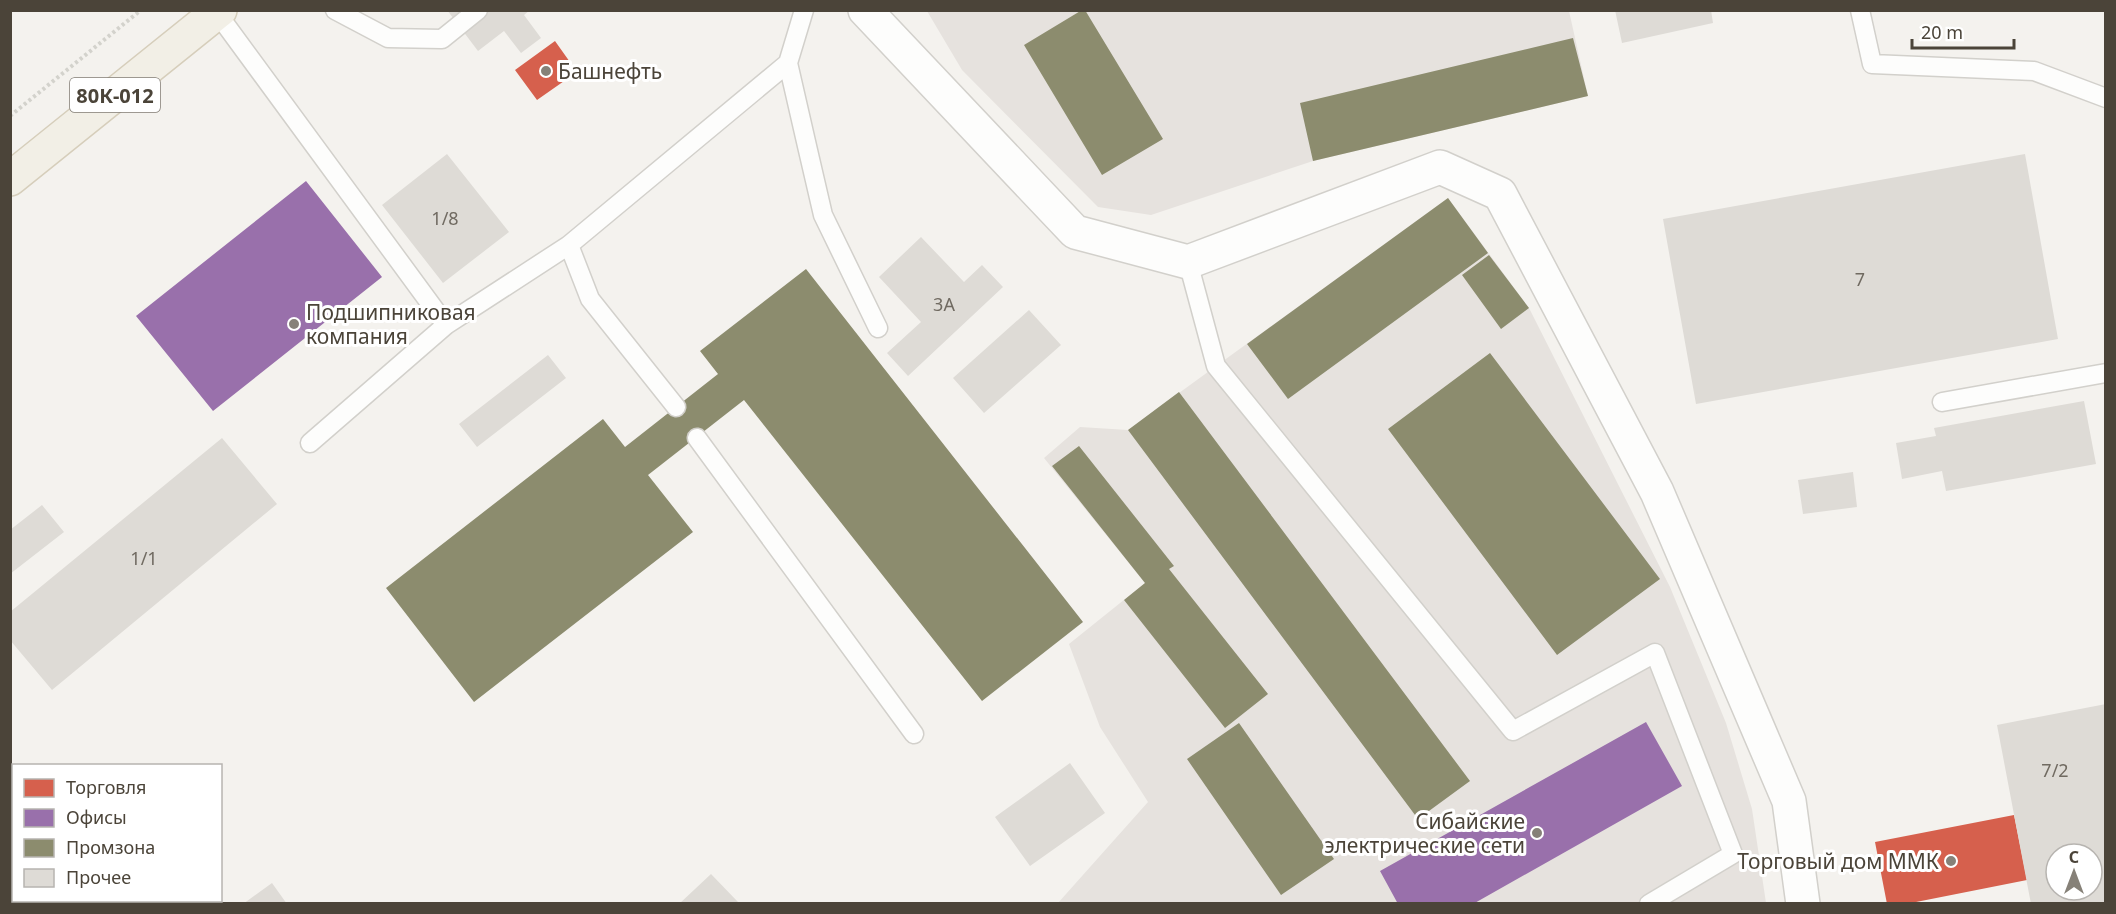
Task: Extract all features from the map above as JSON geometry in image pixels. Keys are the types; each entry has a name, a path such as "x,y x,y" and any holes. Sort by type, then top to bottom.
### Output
{"main road":[{"name":"80К-012","path":"10,179 218,12"}],"street":[{"path":"865,10 1075,232 1188,262 1440,167 1500,194 1657,492 1789,801 1803,903"}],"lane":[{"path":"335,10 388,38 442,39 478,10"},
{"path":"804,10 788,63 823,214 878,328"},
{"path":"1860,10 1872,64 2034,70 2106,98"},
{"path":"218,12 446,325"},
{"path":"310,443 446,325 569,245 788,63"},
{"path":"569,245 590,299 676,407"},
{"path":"1188,262 1216,366 1513,731 1655,653 1733,854 1649,903"},
{"path":"1942,402 2106,373"},
{"path":"697,438 914,734"}],"path":[{"path":"10,116 141,10"}],"shaded area":[{"path":"927,11 1569,11 1588,96 1313,161 1151,215 1098,207 962,70"},
{"path":"1448,198 1529,308 1670,587 1726,723 1752,809 1766,903 1058,903 1148,802 1100,727 1069,644 1145,583 1044,458 1080,427 1128,430"}],"building: Торговля":[{"name":"Башнефть","path":"555,41 577,72 537,100 515,70"},
{"name":"Торговый дом ММК","path":"2014,815 2027,880 1906,904 1887,904 1875,842"}],"building: Офисы":[{"path":"306,181 382,277 213,411 136,316"},
{"path":"1646,722 1682,786 1473,904 1398,904 1380,871"}],"building: Промзона":[{"path":"1085,10 1163,139 1102,175 1024,45"},
{"path":"1573,38 1588,96 1313,161 1300,103"},
{"path":"1448,198 1488,253 1288,399 1247,344"},
{"path":"1489,255 1529,308 1501,329 1462,275"},
{"path":"806,269 1083,622 982,701 744,400 648,475 693,532 474,702 386,588 603,419 625,447 718,374 700,351"},
{"path":"1490,353 1660,579 1557,655 1388,429"},
{"path":"1179,392 1470,781 1418,819 1128,430"},
{"path":"1079,446 1174,566 1169,569 1268,694 1225,728 1124,600 1145,583 1052,466"},
{"path":"1239,723 1334,859 1281,895 1187,759"}],"building: Прочее":[{"path":"447,10 530,10 524,15 541,38 521,53 504,31 478,51"},
{"path":"1615,10 1711,10 1713,23 1622,43"},
{"path":"447,154 509,232 443,283 382,205"},
{"path":"2025,154 2058,339 1696,404 1663,219"},
{"path":"921,237 964,282 982,265 1003,287 908,376 887,353 921,322 879,277"},
{"path":"1029,310 1061,345 984,413 953,378"},
{"path":"548,355 566,378 477,447 459,424"},
{"path":"2084,401 2096,464 1946,491 1942,471 1902,479 1896,443 1936,436 1934,428"},
{"path":"222,438 277,504 52,690 10,640 10,612"},
{"path":"1853,472 1857,507 1803,514 1798,480"},
{"path":"42,505 64,532 10,574 10,530"},
{"path":"2106,704 2106,904 2031,904 1997,725"},
{"path":"1070,763 1105,813 1030,866 995,817"},
{"path":"711,874 738,902 679,904"},
{"path":"272,883 287,904 243,904"}],"place":[{"name":"Башнефть","path":"546,71"},
{"name":"Подшипниковая компания","path":"294,324"},
{"name":"Сибайские электрические сети","path":"1537,833"},
{"name":"Торговый дом ММК","path":"1951,861"}]}
